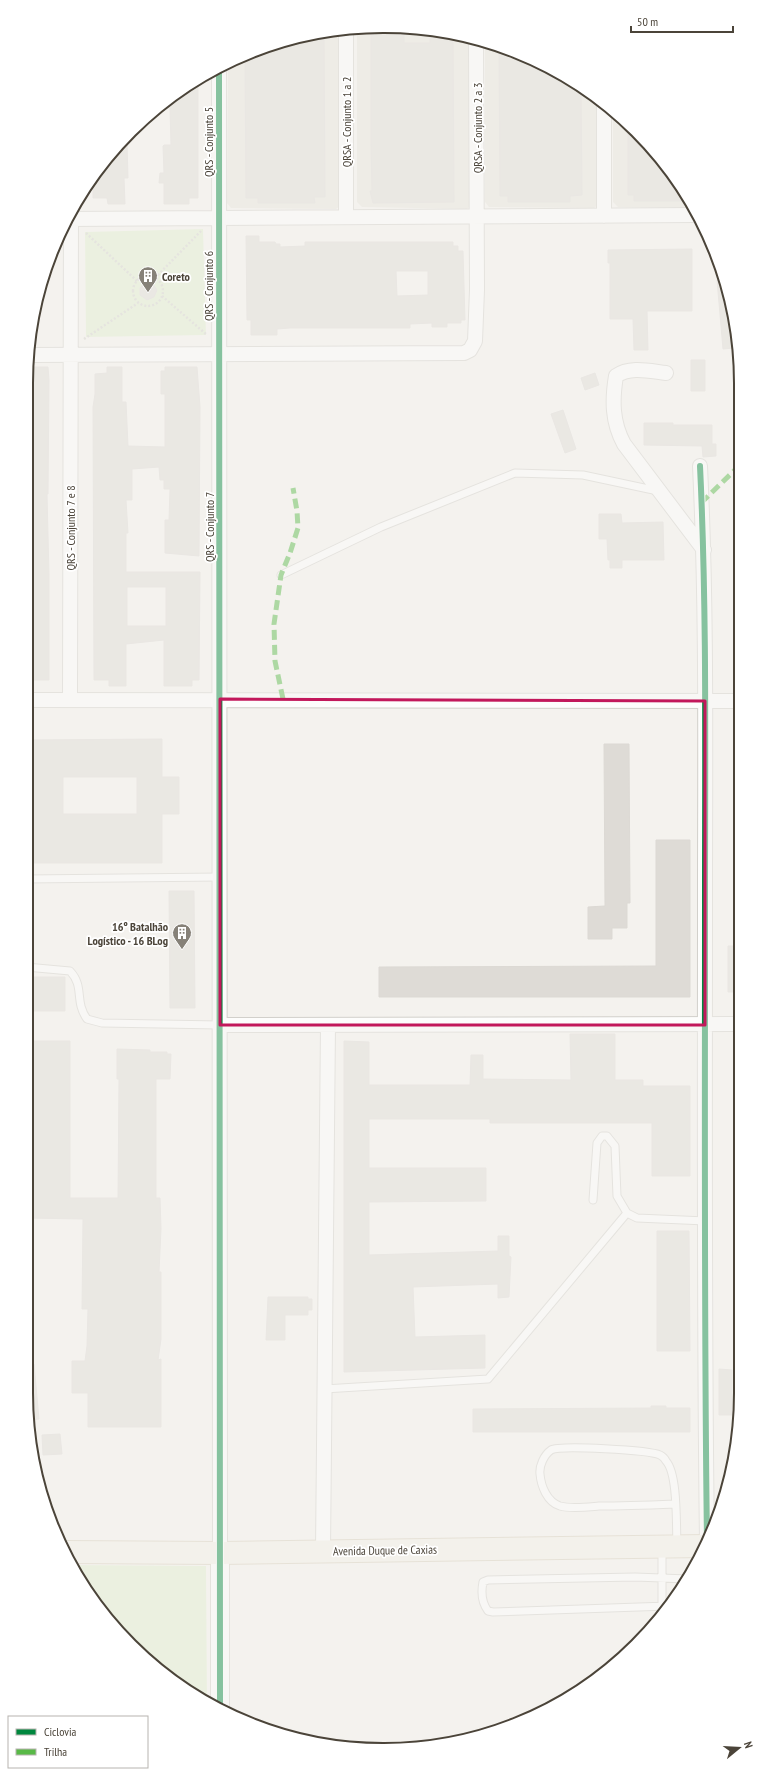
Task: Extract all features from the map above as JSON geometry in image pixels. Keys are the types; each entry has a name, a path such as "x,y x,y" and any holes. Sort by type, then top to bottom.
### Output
{"main road":[{"name":"Avenida Duque de Caxias","path":"71,1552 220,1553 699,1546"}],"street":[{"name":"QRSA - Conjunto 1 a 2","path":"346,35 346,216"},
{"name":"QRSA - Conjunto 2 a 3","path":"220,354 464,353 470,350 475,341 477,290 476,46"},
{"name":"QRS - Conjunto 5","path":"219,74 219,218"},
{"path":"604,111 604,216"},
{"path":"76,216 219,218 346,216 691,215"},
{"name":"QRS - Conjunto 6","path":"219,218 220,354"},
{"name":"QRS - Conjunto 7 e 8","path":"70,226 70,700"},
{"path":"35,355 220,354"},
{"name":"QRS - Conjunto 7","path":"220,354 220,1553"},
{"path":"666,373 640,370 623,371 616,376 613,404 618,433 624,444 704,550"},
{"path":"700,466 704,550 705,701 705,1408 707,1527"},
{"path":"33,700 220,699 734,701"},
{"path":"220,1025 734,1024"},
{"path":"323,1551 328,1025"},
{"path":"220,1553 220,1703"}],"lane":[{"path":"281,575 380,527 515,473 583,475 660,492"},
{"path":"33,879 220,877"},
{"path":"33,968 70,971 78,981 80,1007 88,1019 102,1023 220,1025"},
{"path":"593,1200 597,1143 602,1136 607,1136 615,1146 617,1196 627,1213 638,1218 706,1221"},
{"path":"324,1389 488,1379 627,1213"},
{"path":"665,1602 662,1579 670,1546 675,1504 674,1481 668,1462 661,1455 647,1452 566,1447 551,1450 544,1458 540,1469 541,1483 550,1500 560,1506 582,1507 675,1504"},
{"path":"662,1606 493,1612 488,1611 484,1606 482,1589 483,1582 488,1580 627,1577 680,1579"}],"path":[{"path":"155,278 203,229 219,218"},
{"path":"74,220 137,281"},
{"path":"146,276 155,278 162,286 162,296 157,304 147,307 138,303 133,292 137,281 146,276"},
{"path":"162,296 206,335 220,354"},
{"path":"70,355 86,336 138,303"}],"highlighted area":[{"path":"220,699 705,701 705,1025 220,1025"}],"shaded area":[{"path":"357,34 406,34 429,36 470,44 471,205 467,209 362,207 357,202"},
{"path":"341,36 340,206 336,209 231,208 227,203 228,69 293,45"},
{"path":"485,48 539,69 559,80 598,106 598,205 594,208 489,207 485,202"},
{"path":"613,118 647,152 662,170 687,208 618,207 613,202"}],"green space":[{"path":"203,229 206,335 86,337 85,232"},
{"path":"78,1565 206,1566 207,1695 170,1671 152,1656 120,1624 105,1606"}],"building":[{"path":"371,34 404,34 404,43 430,43 430,36 453,40 454,202 373,203 370,191 372,191"},
{"path":"324,38 325,197 314,197 315,203 258,203 258,198 246,198 245,62 293,45"},
{"path":"499,53 539,69 581,94 582,195 570,196 570,202 508,202 508,196 500,196"},
{"path":"198,86 198,198 189,198 189,204 164,204 164,183 159,183 160,173 164,173 163,146 171,145 170,108 166,108"},
{"path":"629,134 662,170 683,201 634,201 634,195 628,195"},
{"path":"127,145 128,178 124,178 125,204 108,204 107,198 93,198 93,188 105,170"},
{"path":"246,236 259,236 259,242 275,242 276,244 280,244 280,247 305,246 305,242 453,242 453,246 458,246 458,251 463,251 465,320 461,320 461,323 447,323 447,327 432,327 432,323 410,324 410,328 290,328 277,329 277,335 251,335 251,320 247,320","holes":["396,271 428,271 428,295 397,296"]},
{"path":"692,249 692,311 647,311 648,350 634,350 633,319 610,319 610,263 608,263 608,250"},
{"path":"717,280 722,293 727,315 732,348 723,349"},
{"name":"Coreto","path":"145,282 153,284 157,290 154,297 147,300 140,295 140,288"},
{"path":"691,360 705,360 705,391 691,391"},
{"path":"34,367 48,367 49,380 47,494 49,680 33,680"},
{"path":"107,367 122,367 122,402 126,402 128,446 165,447 165,394 161,394 161,371 165,371 165,367 197,367 200,407 199,556 165,553 165,520 169,520 170,489 164,489 164,480 160,480 159,467 132,469 132,500 126,500 128,533 126,533 126,572 200,572 199,680 192,680 192,686 164,686 164,640 126,644 126,686 109,686 109,680 94,680 93,407 95,394 95,374 107,373","holes":["127,587 166,587 166,626 127,626"]},
{"path":"595,373 599,385 585,390 581,378"},
{"path":"563,410 576,449 565,453 551,414"},
{"path":"644,423 712,425 712,444 716,444 716,456 703,457 702,446 644,445"},
{"path":"599,514 621,514 622,523 663,522 664,560 622,560 622,568 610,568 607,539 599,539"},
{"path":"162,739 162,777 179,777 179,814 162,814 162,863 33,863 33,740","holes":["63,777 137,777 137,814 63,814"]},
{"path":"604,744 629,744 630,903 627,903 627,928 612,928 612,939 588,939 588,907 605,906"},
{"path":"656,840 690,840 690,997 379,997 379,967 656,966"},
{"name":"16º Batalhão Logístico - 16 BLog","path":"169,891 194,891 195,1008 170,1008"},
{"path":"728,946 734,946 734,992 728,992"},
{"path":"33,977 65,977 65,1011 33,1011"},
{"path":"570,1034 615,1034 615,1080 643,1080 643,1086 690,1086 690,1176 652,1176 652,1123 490,1123 490,1119 369,1119 369,1168 486,1168 486,1201 369,1202 369,1255 498,1251 498,1236 509,1236 509,1256 511,1257 509,1297 498,1298 498,1284 413,1287 415,1337 485,1335 485,1368 344,1372 344,1041 369,1042 369,1085 470,1085 471,1055 483,1055 483,1079 571,1080"},
{"path":"33,1041 70,1041 70,1198 118,1198 119,1079 117,1079 117,1049 150,1050 150,1052 167,1052 167,1054 171,1054 170,1079 156,1079 156,1198 160,1198 161,1229 159,1272 161,1272 161,1339 158,1360 161,1359 161,1427 88,1427 88,1393 72,1393 72,1361 85,1361 87,1346 88,1309 82,1309 83,1219 33,1218"},
{"path":"657,1231 689,1231 690,1351 657,1351"},
{"path":"268,1297 308,1297 308,1299 312,1299 312,1310 308,1310 308,1315 285,1315 285,1340 266,1340"},
{"path":"33,1364 39,1419 34,1420 33,1392"},
{"path":"719,1369 732,1370 732,1415 719,1415"},
{"path":"651,1406 666,1406 666,1408 690,1408 690,1432 473,1432 473,1409 651,1408"},
{"path":"60,1434 62,1454 43,1455 42,1435"}],"marked path":[{"path":"701,503 734,471"},
{"path":"283,699 275,661 274,624 281,575 298,528 293,488"}],"cycle path":[{"path":"219,74 220,1703"},
{"path":"700,466 704,576 705,685 705,1302 707,1527"}],"place":[{"name":"Coreto","path":"148,293"},
{"name":"16º Batalhão Logístico - 16 BLog","path":"182,950"}]}
